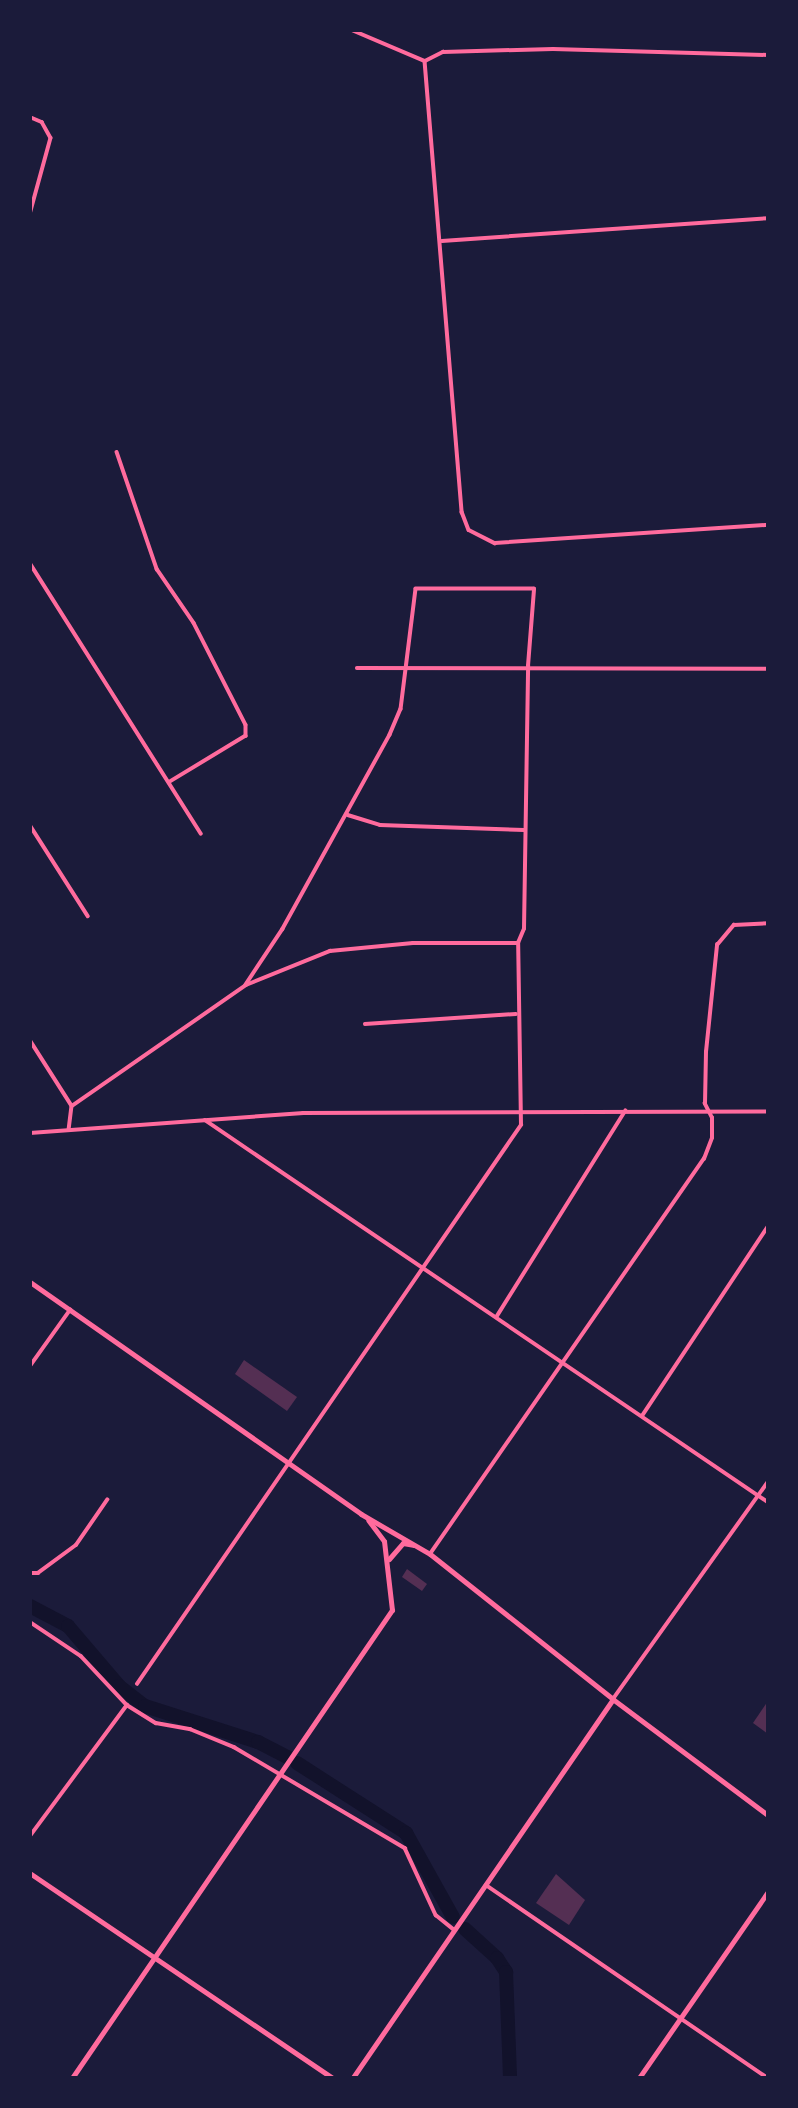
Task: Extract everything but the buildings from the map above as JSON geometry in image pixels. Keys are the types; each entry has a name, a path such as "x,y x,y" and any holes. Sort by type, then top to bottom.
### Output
{"main road":[{"path":"30,1282 361,1514 430,1554 613,1699 353,2078"},
{"path":"72,2078 283,1775 392,1610 384,1541 361,1514"},
{"path":"388,1560 403,1543 416,1546"}],"street":[{"path":"352,30 425,61 443,52 553,49 768,55"},
{"path":"425,61 442,241 461,512 474,535 495,543 768,525"},
{"path":"30,117 42,122 51,138 30,215"},
{"path":"442,241 768,218"},
{"path":"117,452 157,569 194,623 246,724 246,736 170,782"},
{"path":"30,563 201,832"},
{"path":"137,1684 521,1125 517,1014 518,943 524,929 527,666 534,589 416,589 401,709 348,815 246,985"},
{"path":"357,668 527,666 768,669"},
{"path":"348,815 380,825 524,830"},
{"path":"30,825 88,916"},
{"path":"430,1554 704,1159 712,1138 710,1110 705,1104 706,1052 717,945 734,925 768,923"},
{"path":"72,1106 246,985 330,951 413,943 518,943"},
{"path":"365,1024 517,1014"},
{"path":"30,1040 72,1106 69,1129"},
{"path":"30,1133 205,1120 522,1109 768,1111"},
{"path":"497,1316 625,1111"},
{"path":"205,1120 426,1267 562,1364 768,1502"},
{"path":"642,1416 768,1226"},
{"path":"30,1366 70,1310"},
{"path":"768,1482 613,1699 768,1815"},
{"path":"30,1573 38,1573 76,1545 107,1500"},
{"path":"30,1622 80,1657 127,1705 156,1723 208,1735 283,1775 405,1848 436,1915 453,1929"},
{"path":"30,1836 127,1705"},
{"path":"30,1873 333,2078"},
{"path":"485,1884 683,2015 768,2078"},
{"path":"639,2078 768,1892"}],"waterway":[{"path":"30,1606 68,1626 119,1686 145,1706 258,1742 289,1758"},
{"path":"297,1763 406,1833 453,1917"},
{"path":"465,1929 497,1958 506,1972 510,2078"}]}
